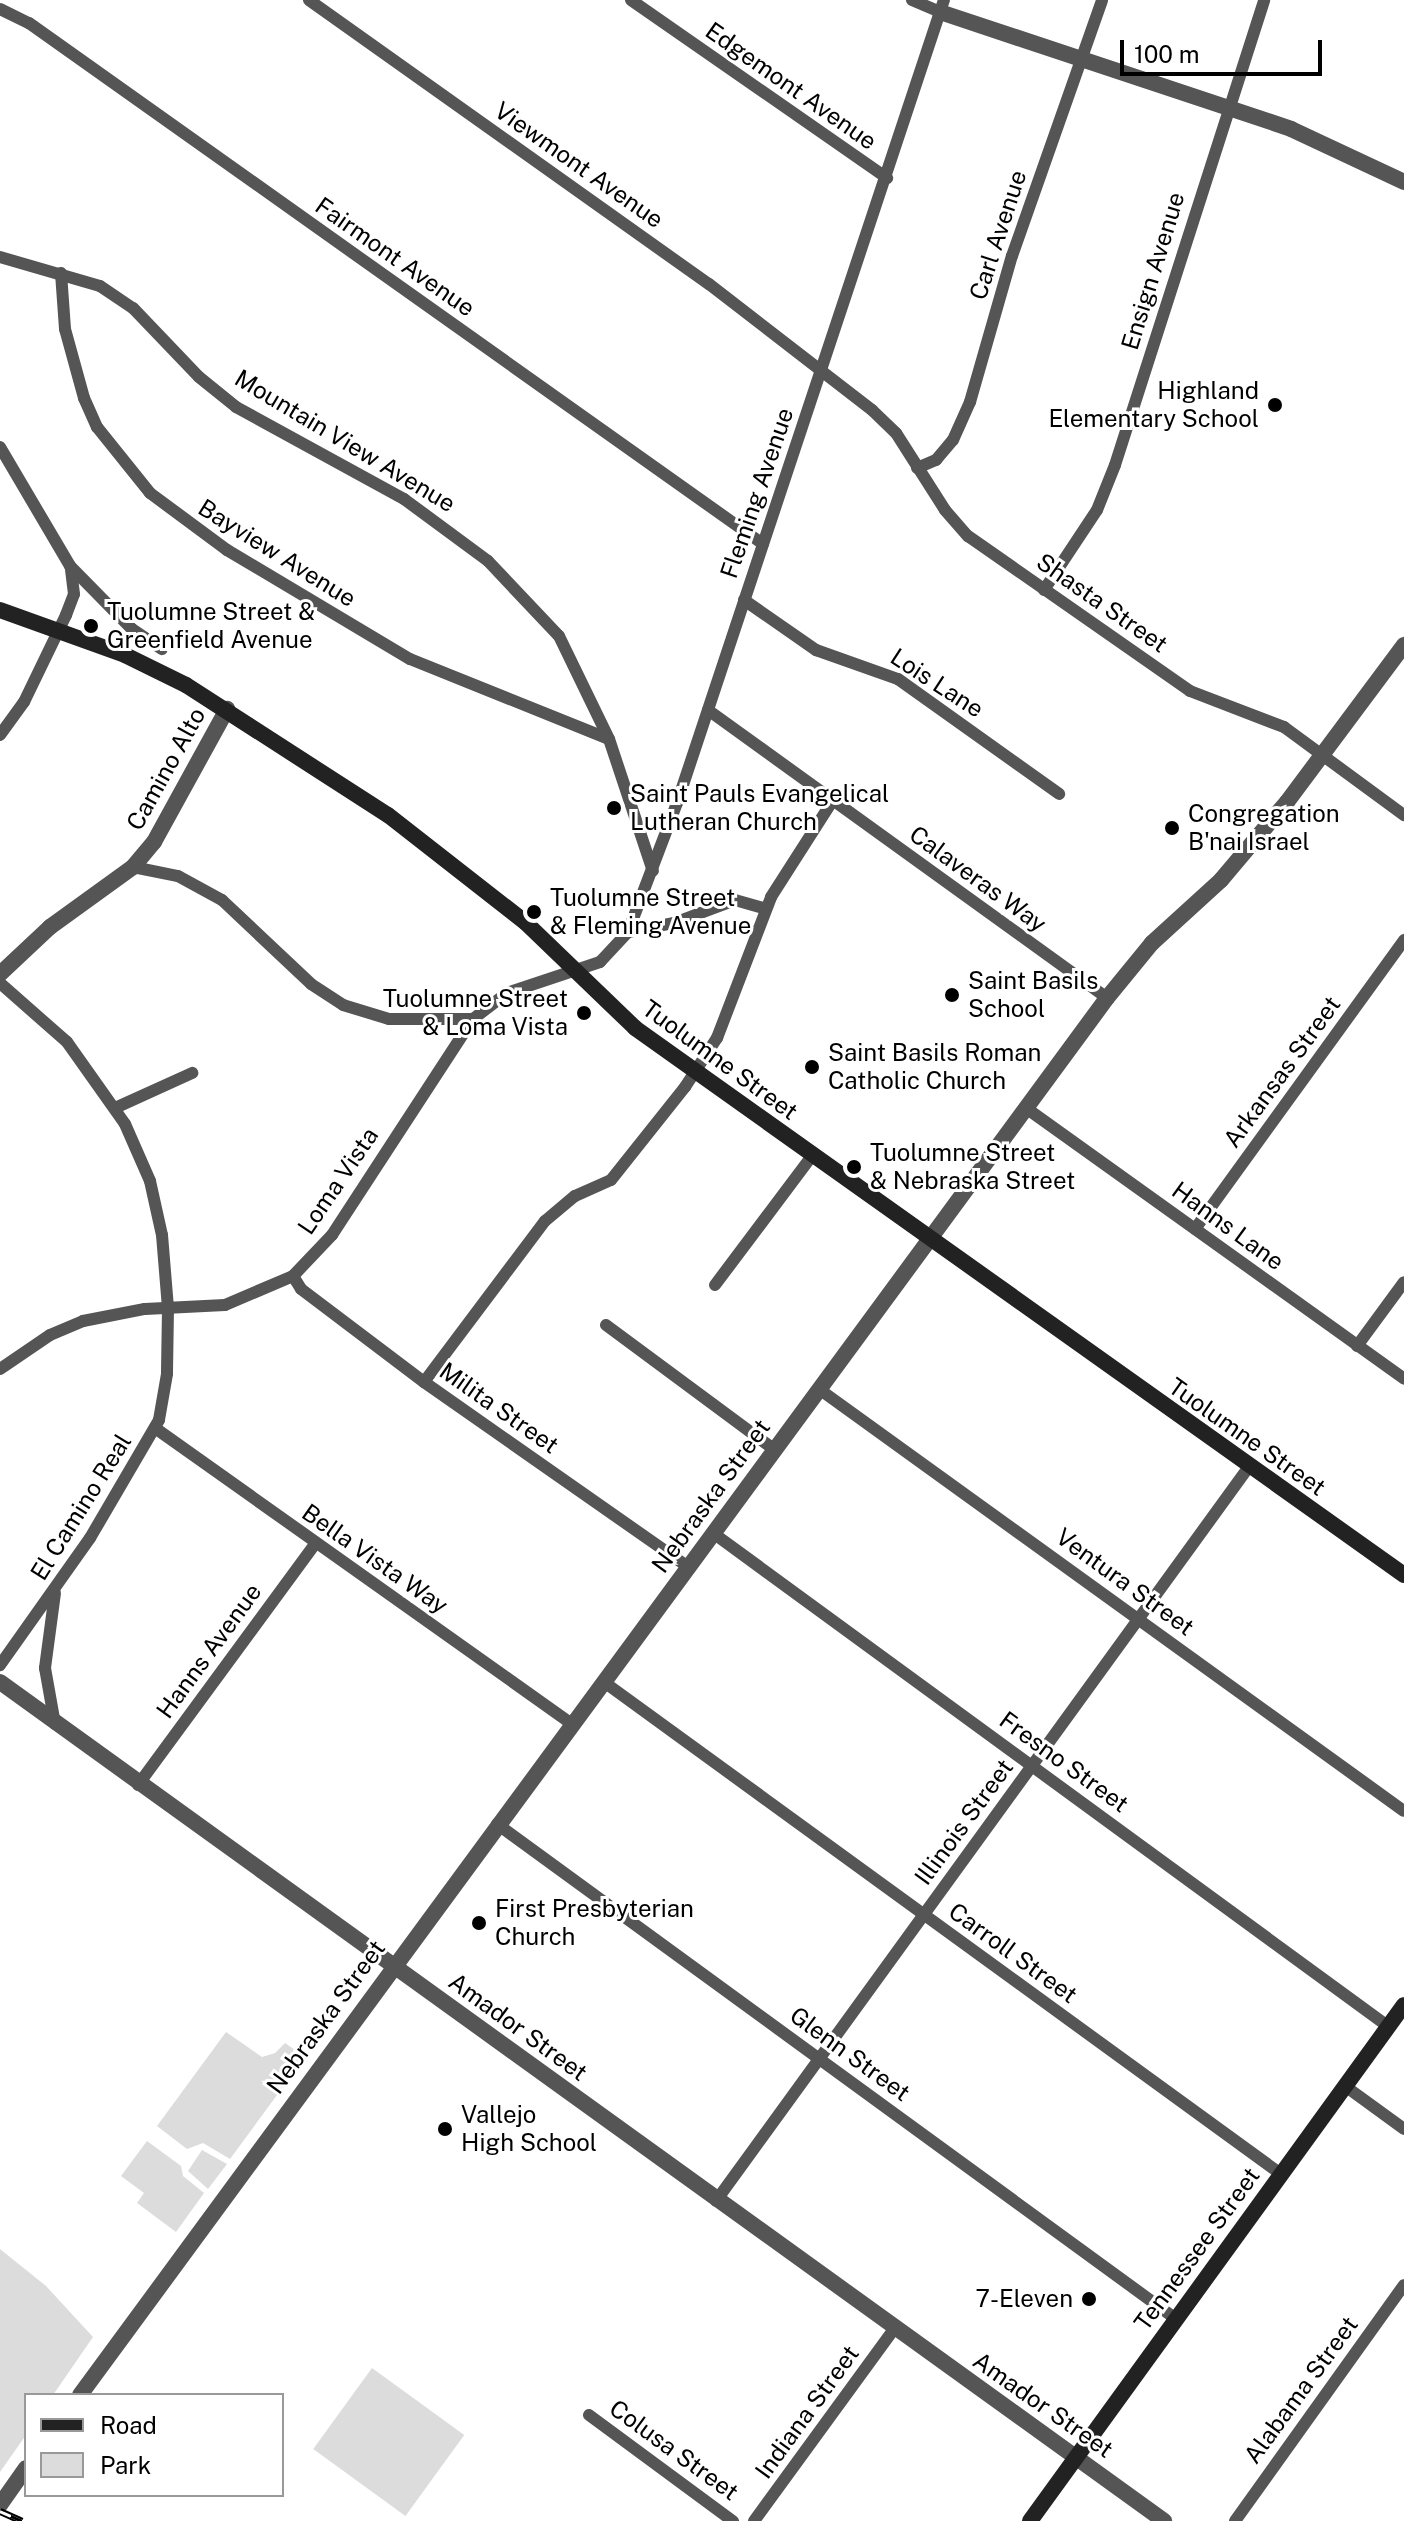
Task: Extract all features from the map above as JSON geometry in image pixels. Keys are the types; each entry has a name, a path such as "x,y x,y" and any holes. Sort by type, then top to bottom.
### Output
{"main road":[{"name":"Tuolumne Street","path":"0,610 147,665 227,709 441,853 525,922 612,1010 695,1073 1248,1468 1404,1575"},
{"name":"Tennessee Street","path":"1030,2521 1404,2005"}],"street":[{"name":"Viewmont Avenue","path":"309,0 822,369"},
{"name":"Edgemont Avenue","path":"631,0 887,178"},
{"path":"912,0 942,6 1081,58 1291,129 1404,182"},
{"name":"Carl Avenue","path":"917,468 936,460 945,450 970,402 1012,256 1102,0"},
{"name":"Ensign Avenue","path":"1044,590 1097,510 1115,465 1227,106 1264,0"},
{"name":"Fleming Avenue","path":"573,970 600,962 628,932 653,871 942,6"},
{"name":"Fairmont Avenue","path":"0,9 29,23 763,544"},
{"name":"Mountain View Avenue","path":"0,257 100,286 133,308 199,377 236,407 450,529 559,636 609,739 653,871"},
{"name":"Bayview Avenue","path":"61,273 65,329 84,398 97,427 150,493 227,550 410,659 609,739"},
{"name":"Shasta Street","path":"822,369 896,433 917,468 968,536 1190,691 1262,716 1404,815"},
{"path":"0,447 70,566 132,629 162,649"},
{"path":"0,735 24,702 74,594 70,566"},
{"name":"Lois Lane","path":"744,600 816,650 898,679 1059,794"},
{"name":"Nebraska Street","path":"81,2393 392,1966 1107,998 1152,943 1221,880 1322,756 1404,645"},
{"name":"Camino Alto","path":"0,974 50,927 133,867 181,800 227,709"},
{"name":"Calaveras Way","path":"708,710 1107,998"},
{"path":"424,1382 545,1221 575,1196 611,1180 695,1073 717,1038 766,909 833,800"},
{"path":"133,867 178,876 222,900 311,984 343,1005 389,1019 473,1019"},
{"path":"628,932 674,923 735,900 766,909"},
{"name":"Arkansas Street","path":"1195,1229 1404,940"},
{"name":"Loma Vista","path":"0,1369 50,1335 83,1321 168,1308 225,1305 293,1276 332,1235 473,1019 507,993 573,970"},
{"name":"El Camino Real","path":"0,983 67,1042 115,1108 150,1181 162,1235 168,1308 167,1374 155,1428 56,1590 0,1665"},
{"path":"115,1108 192,1073"},
{"name":"Hanns Lane","path":"1026,1108 1404,1379"},
{"path":"715,1285 812,1156"},
{"name":"Milita Street","path":"293,1276 301,1289 424,1382 688,1567"},
{"path":"1357,1346 1404,1282"},
{"path":"606,1325 775,1450"},
{"name":"Ventura Street","path":"819,1389 1404,1811"},
{"name":"Bella Vista Way","path":"155,1428 572,1724"},
{"name":"Illinois Street","path":"716,2201 1248,1468"},
{"name":"Fresno Street","path":"713,1533 1389,2027"},
{"name":"Hanns Avenue","path":"138,1785 315,1544"},
{"path":"55,1724 45,1668 56,1590"},
{"name":"Amador Street","path":"0,1682 138,1785 1164,2521"},
{"name":"Carroll Street","path":"604,1682 1281,2174"},
{"name":"Glenn Street","path":"497,1824 1176,2319"},
{"path":"1345,2086 1404,2129"},
{"name":"Alabama Street","path":"1235,2521 1404,2285"},
{"name":"Indiana Street","path":"754,2521 894,2329"},
{"name":"Colusa Street","path":"589,2415 733,2521"},
{"path":"0,2505 24,2471"}],"green space":[{"path":"226,2032 262,2057 275,2053 285,2043 305,2057 230,2159 203,2143 187,2149 157,2126"},
{"path":"147,2141 181,2166 183,2176 204,2193 176,2232 137,2203 144,2193 121,2176"},
{"path":"202,2150 227,2164 208,2189 188,2171"},
{"path":"0,2249 46,2286 93,2337 54,2393 24,2393 24,2438 0,2472"},
{"path":"372,2368 464,2435 405,2516 313,2449"}],"railway":[{"path":"0,2511 22,2521"}],"place":[{"name":"Highland Elementary School","path":"1275,405"},
{"name":"Tuolumne Street & Greenfield Avenue","path":"91,626"},
{"name":"Saint Pauls Evangelical Lutheran Church","path":"614,808"},
{"name":"Congregation B'nai Israel","path":"1172,828"},
{"name":"Tuolumne Street & Fleming Avenue","path":"534,912"},
{"name":"Saint Basils School","path":"952,995"},
{"name":"Tuolumne Street & Loma Vista","path":"584,1013"},
{"name":"Saint Basils Roman Catholic Church","path":"812,1067"},
{"name":"Tuolumne Street & Nebraska Street","path":"854,1167"},
{"name":"First Presbyterian Church","path":"479,1923"},
{"name":"Vallejo High School","path":"445,2129"},
{"name":"7-Eleven","path":"1089,2299"}]}
